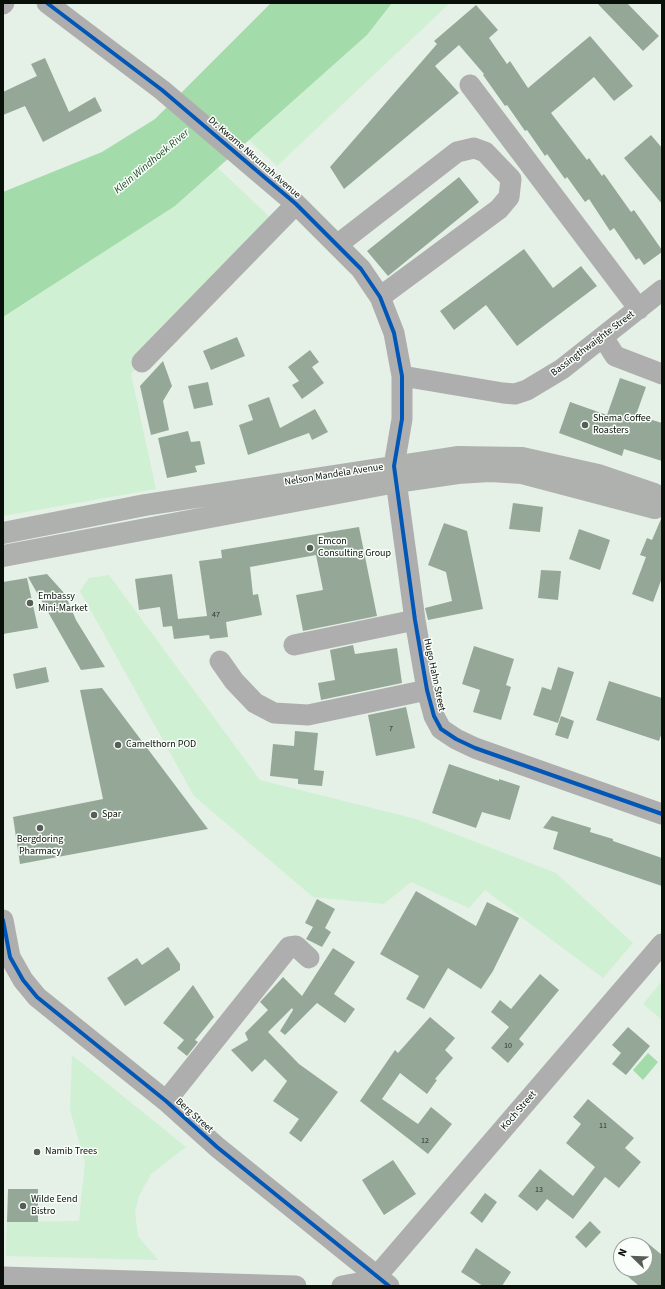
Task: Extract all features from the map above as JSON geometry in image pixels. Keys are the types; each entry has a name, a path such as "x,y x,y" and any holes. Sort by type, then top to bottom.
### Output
{"main road":[{"name":"Nelson Mandela Avenue","path":"3,556 395,474 457,457 522,458 598,475 662,498"},
{"name":"Nelson Mandela Avenue","path":"3,533 145,505 395,474 490,471 522,473 662,509"}],"street":[{"name":"Dr. Kwame Nkrumah Avenue","path":"47,3 162,90 296,204 362,269 380,297 394,332 402,376 402,419 395,474"},
{"path":"470,84 639,309"},
{"path":"337,244 457,152 474,148 485,152 511,179 509,197 499,209 380,297"},
{"path":"142,362 296,204"},
{"name":"Bassingthwaighte Street","path":"402,376 515,394 527,390 562,369 662,290"},
{"path":"603,337 615,356 662,374"},
{"name":"Hugo Hahn Street","path":"395,474 415,620 427,690 434,716 441,729 456,739 475,748 662,814"},
{"path":"294,645 415,620"},
{"path":"220,661 234,681 255,703 274,713 308,715 427,690"},
{"name":"Berg Street","path":"3,920 10,957 23,980 37,997 166,1101 217,1147 383,1282"},
{"name":"Koch Street","path":"383,1282 662,944"},
{"path":"166,1101 289,947 296,946 309,958"},
{"path":"3,1277 296,1286"},
{"path":"342,1286 364,1282 383,1282"}],"shaded area":[{"path":"392,3 450,3 277,166 249,140 367,35"},
{"path":"218,168 277,224 131,374 156,489 3,516 3,317 175,206"},
{"path":"109,575 260,780 416,819 556,873 633,943 603,978 485,890 469,908 411,882 384,904 313,897 194,796 80,591 89,578"},
{"path":"662,981 662,1020 643,1004"},
{"path":"72,1055 186,1147 151,1174 139,1196 135,1212 138,1236 158,1260 6,1256 7,1222 79,1221 85,1162 70,1110"}],"water":[{"name":"Klein Windhoek River","path":"271,3 392,3 367,35 175,206 3,317 3,192 102,152 155,119"},
{"path":"648,1053 658,1062 643,1080 633,1070"}],"building":[{"path":"597,3 627,3 659,36 643,51"},
{"path":"476,5 498,30 489,38 507,64 510,61 528,88 590,36 633,86 614,101 594,77 551,113 587,160 589,158 602,176 604,174 631,212 634,210 662,250 662,252 644,265 639,258 636,260 614,228 610,231 589,199 585,202 567,177 565,179 547,154 545,156 507,105 505,106 483,75 484,74 459,45 435,66 459,93 344,189 330,167 437,44 434,41"},
{"path":"45,58 69,112 95,97 102,111 43,142 25,106 3,115 3,92 37,76 31,64"},
{"path":"651,135 662,148 662,204 624,158"},
{"path":"459,177 479,202 388,276 367,251"},
{"path":"524,249 553,288 581,266 597,286 517,346 486,305 454,330 440,311"},
{"path":"237,337 245,356 211,370 203,351"},
{"path":"310,350 319,362 312,367 324,383 302,399 292,385 299,381 288,367"},
{"path":"163,361 172,386 163,401 169,430 151,435 140,386"},
{"path":"620,378 646,387 636,415 662,423 662,461 624,449 622,456 559,433 570,402 607,415"},
{"path":"208,382 213,405 194,409 188,386"},
{"path":"269,397 280,428 315,409 328,432 312,440 309,433 248,455 239,425 253,420 248,405"},
{"path":"188,431 191,442 200,441 205,464 195,466 197,472 167,478 158,438"},
{"path":"513,503 543,507 540,532 509,529"},
{"path":"661,519 662,578 653,602 632,594 646,557 640,555 647,538 652,540"},
{"path":"444,523 467,531 483,609 428,620 425,608 452,601 446,572 428,565"},
{"path":"359,527 377,616 303,631 296,595 323,590 316,555 250,567 253,595 258,594 262,615 226,622 228,637 210,639 209,635 174,639 172,626 163,627 160,607 139,610 135,579 172,574 178,619 207,616 199,561 222,558 221,550"},
{"path":"579,529 610,540 600,570 569,559"},
{"path":"541,570 561,571 558,600 538,598"},
{"path":"47,574 65,594 76,620 105,667 81,670 28,577"},
{"path":"27,578 38,628 3,634 3,582"},
{"path":"353,645 355,654 397,648 402,683 321,700 318,683 335,680 330,650"},
{"path":"474,646 514,659 506,685 511,687 501,720 473,712 480,690 462,684"},
{"path":"46,667 49,682 16,689 13,674"},
{"path":"558,667 574,672 558,723 533,715 542,687 551,690"},
{"path":"609,681 662,698 662,732 659,741 596,720"},
{"name":"Camelthorn POD","path":"102,688 208,829 20,864 13,817 103,799 80,690"},
{"path":"406,707 415,748 376,756 368,715"},
{"path":"561,716 574,721 568,739 555,735"},
{"path":"295,731 318,733 314,770 324,771 322,786 298,784 298,779 270,776 273,744 294,746"},
{"path":"449,764 499,781 499,779 520,786 510,820 482,812 476,828 432,813"},
{"path":"552,816 591,828 590,832 613,839 613,841 662,858 662,886 553,849 558,832 543,828"},
{"path":"416,891 476,926 487,902 519,918 493,971 481,989 448,968 424,1009 406,999 419,976 380,954"},
{"path":"317,899 335,909 325,928 331,932 322,947 306,939 313,927 305,923"},
{"path":"168,947 180,964 180,970 125,1006 107,978 137,958 142,965"},
{"path":"333,948 355,962 334,994 355,1009 345,1023 317,1003 285,1035 280,1031 293,1010 292,1008 268,1032 299,1064 338,1092 301,1142 289,1133 299,1119 273,1101 287,1081 265,1059 252,1072 231,1050 248,1040 245,1033 268,1010 260,1002 283,977 302,996"},
{"path":"540,974 559,990 519,1039 524,1044 508,1063 491,1048 509,1027 491,1012 500,1000 511,1009"},
{"path":"193,985 214,1017 195,1040 198,1042 187,1056 177,1048 184,1040 163,1023"},
{"path":"430,1017 455,1038 445,1050 453,1058 435,1079 437,1080 427,1094 400,1073 382,1099 418,1124 431,1107 452,1124 428,1154 360,1101 395,1050 398,1053"},
{"path":"628,1027 650,1046 626,1075 612,1064 621,1053 612,1045"},
{"path":"588,1099 634,1138 625,1148 641,1162 619,1188 605,1177 573,1219 547,1199 537,1211 518,1196 540,1169 573,1196 595,1167 566,1143 581,1124 573,1117"},
{"path":"393,1160 416,1194 384,1215 362,1180"},
{"path":"8,1189 38,1189 38,1222 7,1222"},
{"path":"485,1193 497,1202 482,1223 470,1213"},
{"path":"590,1221 601,1232 586,1248 575,1237"},
{"path":"476,1248 511,1272 502,1286 483,1286 461,1272"},
{"path":"653,1248 662,1255 662,1286 639,1286 628,1277 653,1277"}],"cycle path":[{"path":"47,3 162,90 296,204 361,269 380,297 394,333 402,376 402,419 394,466 415,620 427,690 434,716 441,729 456,739 475,748 662,814"},
{"path":"3,920 10,957 23,980 37,997 166,1101 217,1147 389,1286"}],"place":[{"name":"Shema Coffee Roasters","path":"585,425"},
{"name":"Emcon Consulting Group","path":"310,548"},
{"name":"Embassy Mini-Market","path":"30,603"},
{"name":"Camelthorn POD","path":"118,745"},
{"name":"Spar","path":"94,815"},
{"name":"Bergdoring Pharmacy","path":"40,828"},
{"name":"Namib Trees","path":"37,1152"},
{"name":"Wilde Eend Bistro","path":"23,1206"}]}
